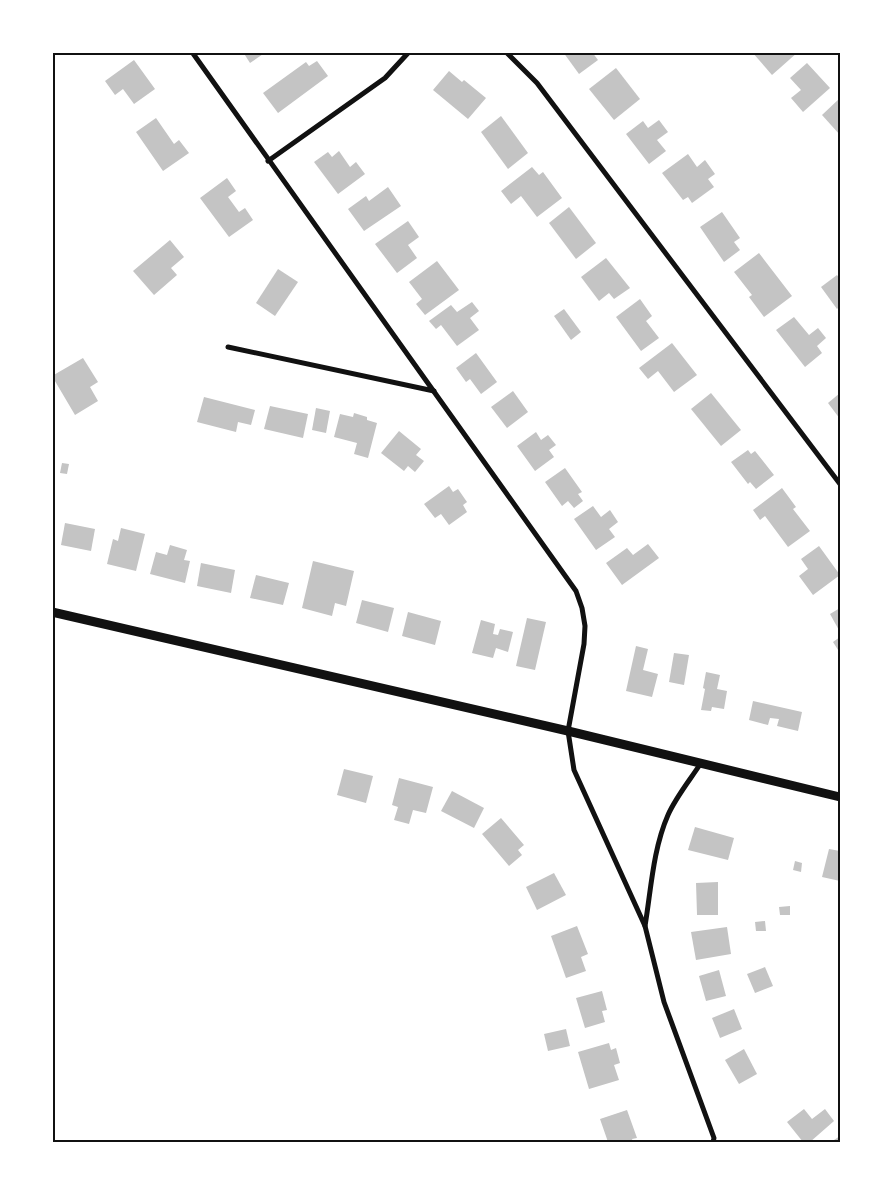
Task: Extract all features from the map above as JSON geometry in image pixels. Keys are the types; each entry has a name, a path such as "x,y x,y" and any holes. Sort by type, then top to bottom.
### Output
{"street":[{"path":"192,52 576,591 582,608 585,626 584,644 568,731 574,770 645,926 664,1002 714,1140 719,1142"},
{"path":"268,161 385,78 409,52"},
{"path":"506,52 543,91 840,484"},
{"path":"228,347 434,391"},
{"path":"52,612 568,731 840,797"},
{"path":"645,926 659,843 668,816 701,763"}],"building":[{"path":"243,52 266,52 250,63"},
{"path":"563,52 592,52 598,60 579,74"},
{"path":"752,52 798,52 772,75"},
{"path":"134,60 155,89 134,104 123,89 115,95 105,81"},
{"path":"317,61 328,76 278,113 263,93 306,62 309,66"},
{"path":"807,63 830,88 803,112 791,98 801,90 790,78"},
{"path":"616,68 640,99 614,120 589,89"},
{"path":"449,71 462,82 464,80 486,98 468,119 433,90"},
{"path":"840,98 840,135 822,115"},
{"path":"501,116 528,153 508,169 481,132"},
{"path":"156,118 174,144 179,140 189,153 163,171 136,132"},
{"path":"659,120 668,132 657,140 666,151 649,164 626,134 643,121 648,128"},
{"path":"339,151 350,167 356,162 365,174 338,194 314,162 328,152 332,157"},
{"path":"688,154 697,167 705,160 715,174 708,179 714,187 692,203 688,197 683,200 662,173"},
{"path":"532,167 539,175 543,172 562,198 537,217 521,196 511,204 501,191"},
{"path":"227,178 236,191 228,197 239,212 245,208 253,220 229,237 200,198"},
{"path":"388,187 401,206 364,231 348,209 366,196 369,201"},
{"path":"569,207 596,243 576,259 549,223"},
{"path":"722,212 740,238 734,242 740,250 724,262 700,227"},
{"path":"408,221 419,237 408,245 417,258 397,273 375,244"},
{"path":"170,240 184,257 171,268 177,275 154,295 133,271"},
{"path":"759,253 792,296 764,317 749,297 752,295 734,272"},
{"path":"606,258 630,288 614,299 609,293 599,301 581,277"},
{"path":"437,261 459,290 425,315 416,304 422,299 409,282"},
{"path":"278,269 298,282 275,316 256,303"},
{"path":"837,275 840,279 840,306 837,309 821,287"},
{"path":"640,299 652,316 646,321 659,338 641,351 616,317"},
{"path":"472,302 479,311 470,318 479,330 457,346 441,325 436,329 429,321 451,305 457,312"},
{"path":"564,309 581,332 571,340 554,316"},
{"path":"794,317 809,335 818,328 826,338 817,346 822,353 805,367 776,330"},
{"path":"672,343 697,375 674,392 658,371 648,379 639,368"},
{"path":"476,353 497,382 481,394 470,379 466,382 456,368"},
{"path":"83,358 98,382 90,387 98,401 75,415 52,376"},
{"path":"513,391 528,412 507,428 491,407"},
{"path":"711,393 741,430 721,446 691,409"},
{"path":"840,393 840,419 828,403"},
{"path":"204,397 255,410 251,425 238,422 236,432 197,422"},
{"path":"270,406 308,414 303,438 264,429"},
{"path":"316,408 330,411 326,433 312,430"},
{"path":"354,413 367,417 367,420 377,423 368,458 354,454 357,443 334,437 340,414 353,417"},
{"path":"399,431 421,449 416,455 424,461 415,472 408,466 404,471 381,453"},
{"path":"536,432 541,440 548,435 556,445 549,450 554,457 535,471 517,446"},
{"path":"748,450 751,454 755,451 774,475 756,489 750,482 748,484 731,462"},
{"path":"62,463 69,464 67,474 60,473"},
{"path":"565,468 582,492 578,494 583,501 574,508 568,501 562,506 545,482"},
{"path":"449,486 453,492 458,489 467,502 463,505 467,512 449,525 441,514 435,518 424,504"},
{"path":"782,488 796,507 793,509 810,531 788,547 765,516 760,520 753,510"},
{"path":"593,506 601,517 610,510 618,522 609,529 615,537 596,550 574,519"},
{"path":"65,523 95,529 91,551 61,545"},
{"path":"121,528 145,534 136,571 107,564 113,539 118,541"},
{"path":"648,544 659,558 622,585 606,563 627,548 633,555"},
{"path":"170,545 187,550 184,560 190,561 185,583 150,574 156,552 167,555"},
{"path":"819,546 840,575 813,595 799,576 808,569 801,559"},
{"path":"313,561 354,571 346,606 335,603 332,616 302,608"},
{"path":"201,563 235,570 231,593 197,586"},
{"path":"256,575 289,583 283,605 250,598"},
{"path":"362,600 394,608 388,632 356,623"},
{"path":"840,608 840,632 830,614"},
{"path":"408,612 441,621 435,645 402,636"},
{"path":"527,618 546,622 535,670 516,666"},
{"path":"481,620 495,624 493,634 498,635 500,629 513,632 508,652 496,648 493,658 472,653"},
{"path":"840,637 840,653 833,642"},
{"path":"636,646 648,649 643,670 658,674 652,697 626,691"},
{"path":"674,653 689,655 684,685 669,682"},
{"path":"706,672 720,675 717,689 727,691 724,709 712,707 711,711 701,710"},
{"path":"753,701 802,712 798,731 777,726 779,719 770,718 768,725 749,720"},
{"path":"344,769 373,776 366,803 337,795"},
{"path":"399,778 433,787 426,813 413,810 409,824 394,820 398,807 392,805"},
{"path":"452,791 484,808 474,828 441,811"},
{"path":"501,818 524,845 518,850 522,855 509,866 482,834"},
{"path":"695,827 734,838 728,860 688,850"},
{"path":"829,849 840,851 840,881 822,877"},
{"path":"795,861 802,863 801,872 793,870"},
{"path":"554,873 566,895 537,910 526,887"},
{"path":"718,882 718,915 697,915 696,883"},
{"path":"790,906 790,915 780,915 779,907"},
{"path":"765,921 766,931 756,931 755,922"},
{"path":"577,926 588,954 581,957 586,971 566,978 551,936"},
{"path":"727,927 731,954 696,960 691,932"},
{"path":"765,967 773,986 755,993 747,974"},
{"path":"719,970 726,996 706,1001 699,976"},
{"path":"602,991 607,1010 602,1011 605,1022 585,1028 576,998"},
{"path":"734,1009 742,1029 720,1038 712,1018"},
{"path":"566,1029 570,1046 548,1051 544,1034"},
{"path":"609,1043 611,1050 616,1048 620,1063 614,1065 619,1080 589,1089 578,1052"},
{"path":"744,1049 757,1074 739,1084 725,1060"},
{"path":"804,1109 812,1119 825,1109 834,1121 810,1142 803,1142 787,1122"},
{"path":"627,1110 637,1138 632,1139 633,1142 608,1142 600,1119"},
{"path":"840,1136 840,1142 831,1142"}]}
